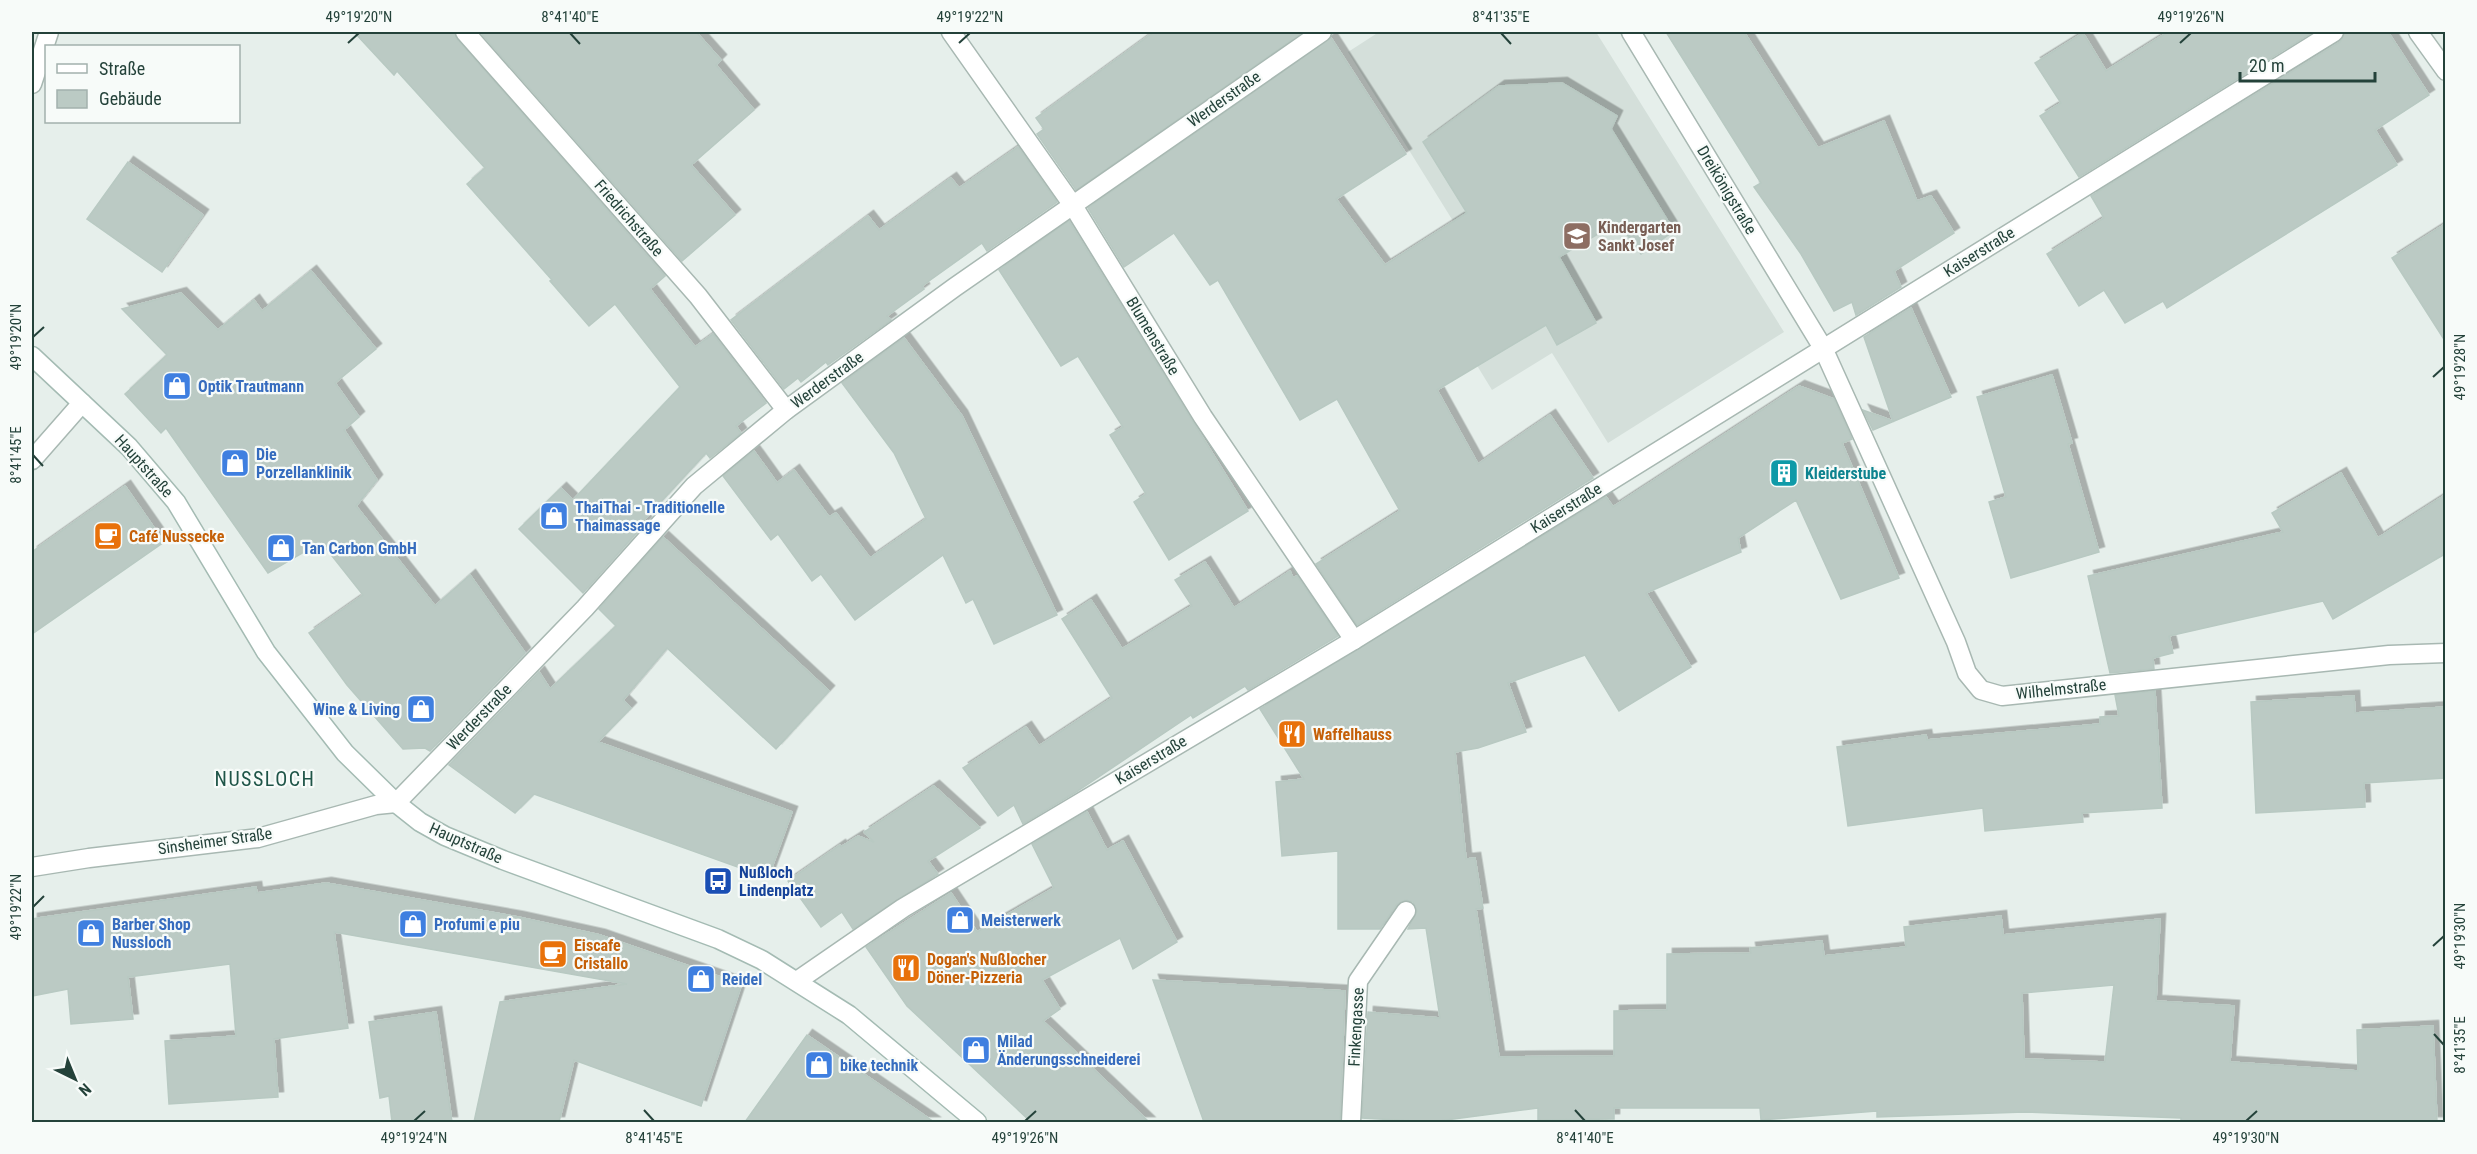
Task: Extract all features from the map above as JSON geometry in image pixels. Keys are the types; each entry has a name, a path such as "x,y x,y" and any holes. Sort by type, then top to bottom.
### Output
{"street":[{"path":"32,84 49,32"},
{"name":"Friedrichstraße","path":"465,32 698,296 786,410"},
{"name":"Blumenstraße","path":"951,32 1072,204 1203,417 1354,640"},
{"name":"Werderstraße","path":"396,802 585,608 694,486 786,410 1072,204 1322,32"},
{"name":"Dreikönigstraße","path":"1631,32 1823,348"},
{"name":"Kaiserstraße","path":"797,981 903,908 1354,640 2334,32"},
{"path":"2418,32 2445,71"},
{"name":"Wilhelmstraße","path":"1823,348 1967,673 1981,690 2002,696 2389,654 2445,653"},
{"name":"Hauptstraße","path":"32,356 129,447 176,502 266,652 345,753 420,822 445,836 503,860 718,939 762,960 849,1015 977,1122"},
{"path":"32,460 82,403"},
{"name":"Sinsheimer Straße","path":"32,867 258,838 368,807 396,802"},
{"name":"Finkengasse","path":"1352,1122 1358,981 1406,911"}],"shaded area":[{"name":"Kindergarten Sankt Josef","path":"1379,32 1596,32 1784,332 1608,443 1552,353 1492,390 1407,251 1453,221 1348,52"}],"building":[{"path":"354,32 454,32 457,39 665,276 650,289 695,347 713,334 766,403 736,426 741,433 710,458 706,453 644,520 646,522 583,593 519,529 561,488 573,500 680,387 615,304 589,326 550,281 552,280 467,184 485,168 397,71 394,75"},
{"path":"480,32 696,32 721,60 716,65 754,110 691,165 735,215 682,261"},
{"path":"1154,32 1303,32 1076,190 1037,134 1044,129 1036,118"},
{"path":"1666,32 1744,32 1818,148 1884,121 1917,201 1931,196 1954,233 1894,271 1901,287 1856,315 1852,302 1834,311 1801,254 1754,187 1761,183"},
{"path":"2168,32 2313,32 2079,177 2040,116 2061,103 2035,63 2083,33 2106,71"},
{"path":"2345,32 2388,32 2429,95 2375,130 2397,165 2167,308 2163,301 2125,323 2104,290 2079,306 2047,254 2104,218 2091,196 2340,42"},
{"path":"1331,38 1406,154 1336,199 1385,265 1467,213 1423,142 1499,86 1562,83 1617,116 1611,129 1674,231 1641,254 1618,222 1559,257 1596,323 1557,345 1546,325 1437,390 1478,464 1550,415 1593,478 1357,625 1316,564 1400,511 1337,399 1300,420 1218,280 1210,285 1174,233 1124,267 1088,208"},
{"path":"1018,147 1057,202 987,251 982,243 922,286 924,289 887,316 891,320 828,365 826,362 801,382 798,378 784,389 731,320 868,216 879,230 951,178 959,188"},
{"path":"128,162 203,215 162,272 87,219"},
{"path":"1069,221 1248,511 1169,560 1134,502 1146,494 1110,435 1123,427 1078,356 1061,366 999,270"},
{"path":"2445,224 2445,341 2392,258"},
{"path":"311,271 376,349 335,383 359,417 344,430 377,480 356,506 435,606 470,575 525,653 430,751 425,748 403,749 347,685 309,633 363,595 321,542 268,573 166,428 161,433 125,394 167,355 122,309 181,293 218,330 254,300 262,311"},
{"path":"1911,308 1951,397 1873,430 1863,410 1893,421 1864,337"},
{"path":"904,338 962,416 1057,615 994,644 973,599 966,603 943,555 855,620 821,574 812,581 778,534 771,540 723,476 754,451 777,483 794,470 829,517 836,513 870,558 926,519 894,453 842,383"},
{"path":"2052,375 2072,443 2068,444 2099,552 2011,578 1989,502 2006,497 1977,397"},
{"path":"1799,386 1834,399 1852,439 1842,443 1899,578 1841,599 1796,500 1738,538 1741,552 1646,593 1691,667 1619,711 1585,655 1508,683 1526,732 1478,748 1455,752 1466,859 1475,858 1483,908 1476,909 1499,1057 1614,1056 1614,1011 1667,1010 1667,954 1751,953 1750,948 1822,941 1824,956 1906,947 1904,927 2001,916 2003,935 2160,919 2156,1001 2234,1006 2230,1062 2358,1071 2357,1030 2433,1026 2437,1122 2181,1122 2181,1118 2025,1112 1877,1117 1877,1111 1761,1120 1760,1108 1614,1108 1614,1119 1538,1120 1538,1108 1431,1122 1362,1118 1368,1012 1440,1018 1426,928 1408,929 1417,911 1413,902 1406,900 1397,904 1380,929 1338,929 1338,851 1282,856 1276,782 1304,779 1260,709 1606,497 1613,507","holes":["2114,985 2105,1062 2024,1059 2022,993"]},
{"path":"2341,473 2378,538 2445,495 2445,554 2333,619 2323,601 2169,636 2173,653 2153,658 2154,669 2110,673 2088,576 2283,532 2272,513"},
{"path":"125,486 164,542 32,634 32,552"},
{"path":"663,537 829,691 776,749 667,648 623,700 631,708 598,742 792,812 768,878 534,794 515,813 449,765 539,672 550,689 616,626 599,609"},
{"path":"1205,562 1234,608 1290,571 1293,578 1297,576 1338,636 1248,690 1245,686 1193,718 1191,715 1076,792 1023,824 1014,805 998,816 963,768 1026,727 1039,746 1112,698 1062,619 1091,600 1122,649 1192,606 1175,580"},
{"path":"2155,691 2162,808 2082,813 2083,822 1985,831 1983,808 1848,826 1837,747 1926,735 1927,740 2100,724 2100,717 2119,716 2115,695"},
{"path":"2354,696 2355,713 2445,707 2445,778 2364,783 2365,807 2256,813 2251,702"},
{"path":"934,786 980,828 928,861 938,874 853,929 842,912 821,927 788,881 840,845 841,847 858,836 874,842 864,832"},
{"path":"1087,812 1107,850 1123,841 1177,942 1133,969 1120,938 1042,980 1060,1009 1043,1021 1149,1122 1031,1122 907,1006 866,947 951,893 977,932 1054,888 1032,844"},
{"path":"326,883 518,917 600,935 738,983 741,986 701,1106 574,1060 559,1122 474,1122 500,1002 627,984 334,932 348,1028 274,1039 278,1097 169,1104 165,1041 236,1036 230,964 128,977 133,1019 71,1024 68,989 32,996 32,919 256,887 257,893"},
{"path":"1153,980 1345,991 1340,1122 1204,1122"},
{"path":"436,1012 452,1122 392,1122 389,1096 380,1098 369,1022"},
{"path":"807,1035 934,1122 745,1122"}],"place":[{"name":"Kindergarten Sankt Josef","path":"1577,236"},
{"name":"Optik Trautmann","path":"177,386"},
{"name":"Die Porzellanklinik","path":"235,463"},
{"name":"Kleiderstube","path":"1784,473"},
{"name":"ThaiThai - Traditionelle Thaimassage","path":"554,516"},
{"name":"Café Nussecke","path":"108,536"},
{"name":"Tan Carbon GmbH","path":"281,548"},
{"name":"Wine & Living","path":"421,709"},
{"name":"Waffelhauss","path":"1292,734"},
{"name":"Nußloch Lindenplatz","path":"718,881"},
{"name":"Meisterwerk","path":"960,920"},
{"name":"Profumi e piu","path":"413,924"},
{"name":"Barber Shop Nussloch","path":"91,933"},
{"name":"Eiscafe Cristallo","path":"553,954"},
{"name":"Dogan's Nußlocher Döner-Pizzeria","path":"906,968"},
{"name":"Reidel","path":"701,979"},
{"name":"Milad Änderungsschneiderei","path":"976,1050"},
{"name":"bike technik","path":"819,1065"}],"district":[{"name":"NUSSLOCH","path":"265,779"}]}
